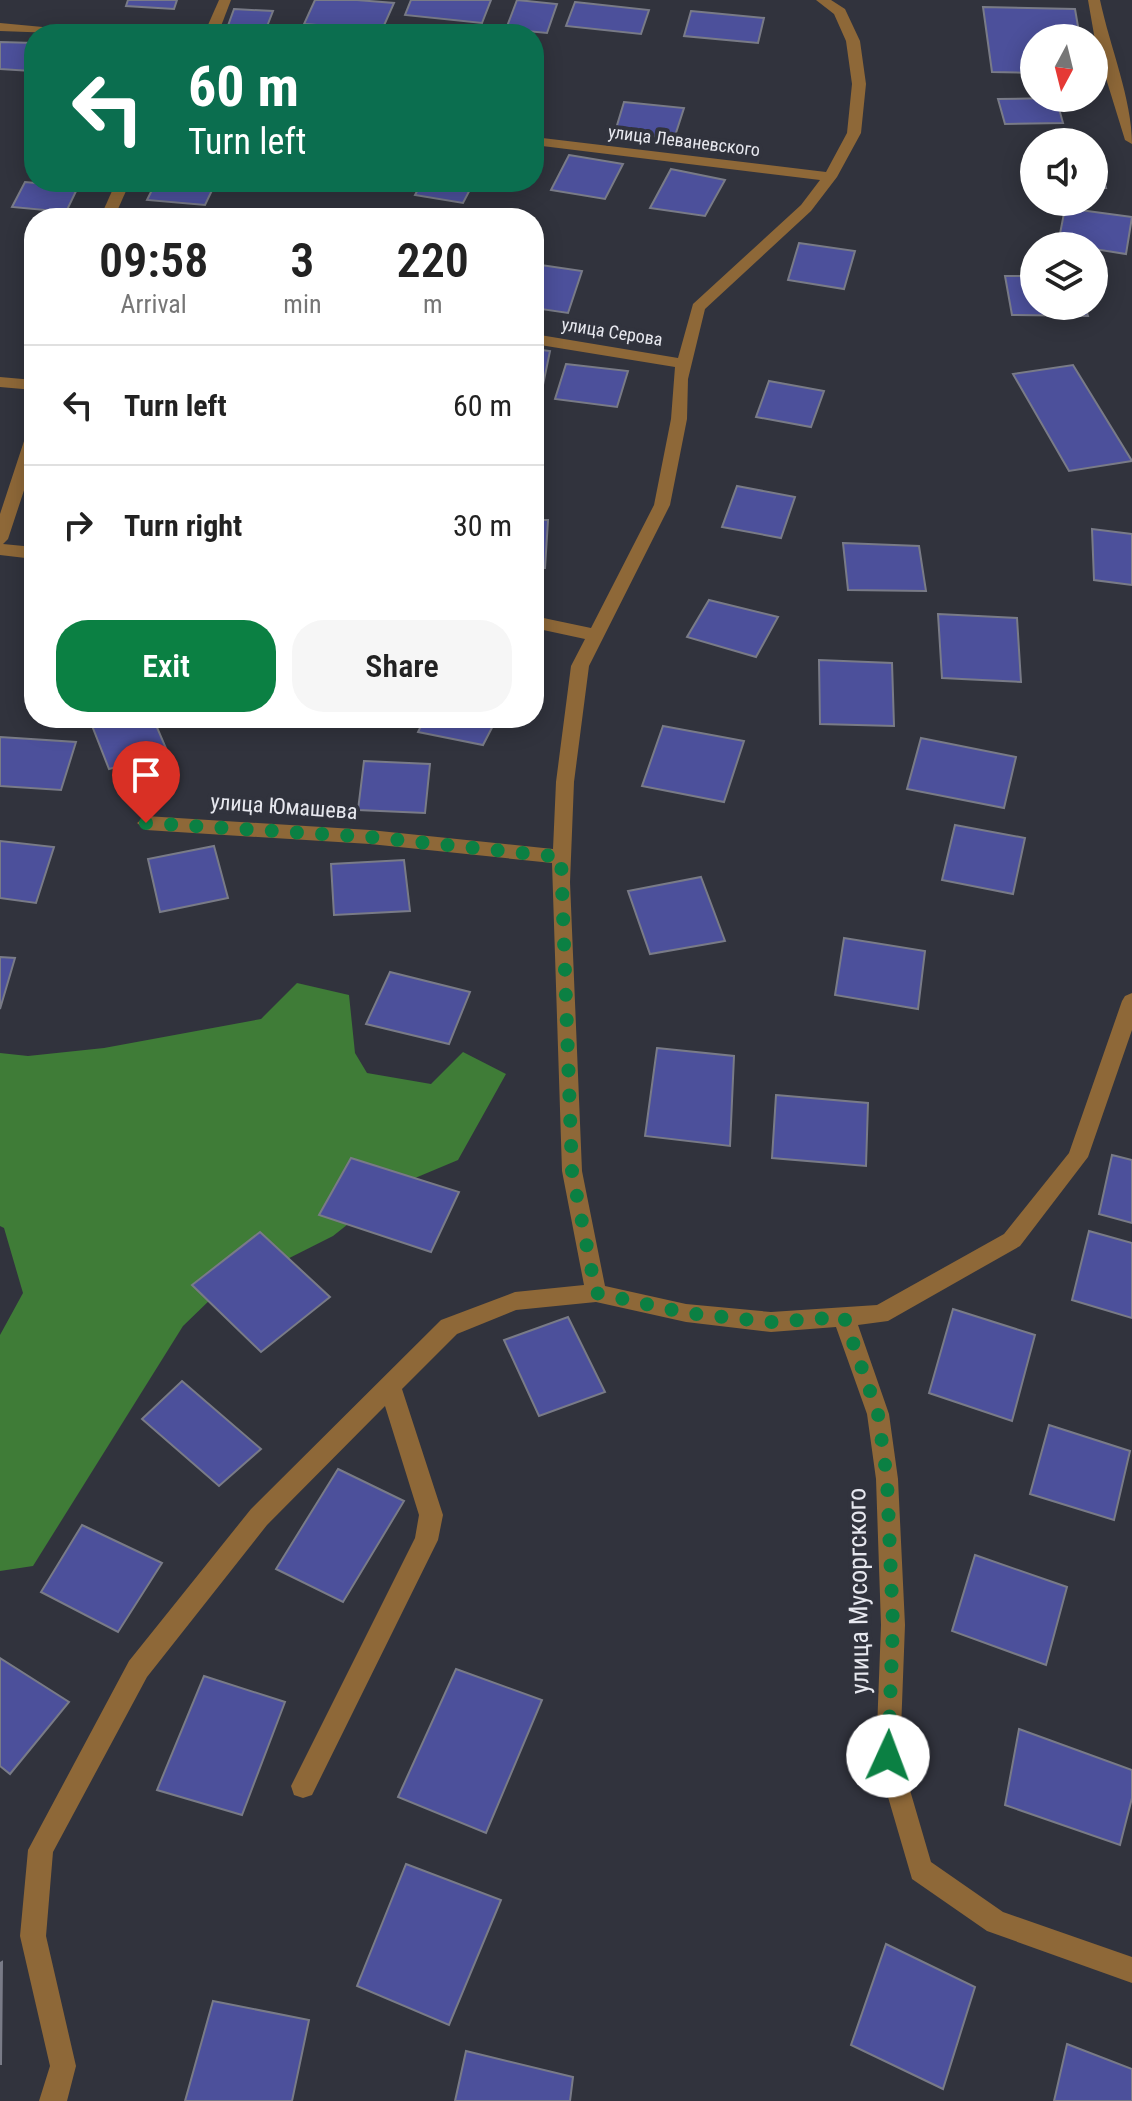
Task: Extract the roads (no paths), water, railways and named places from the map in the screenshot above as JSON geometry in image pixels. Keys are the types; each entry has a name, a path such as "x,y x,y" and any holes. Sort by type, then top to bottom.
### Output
{"street":[{"path":"215,24 225,0"},
{"path":"1094,0 1103,46 1132,140"},
{"path":"596,1293 572,1171 561,857 565,782 580,666 662,505 679,419 684,364 698,307 806,208 830,177 854,133 859,84 853,41 840,12 827,1"},
{"path":"0,27 24,29"},
{"name":"улица Леваневского","path":"544,142 830,177"},
{"name":"улица Серова","path":"544,341 684,364"},
{"path":"0,382 24,384"},
{"path":"0,539 24,466"},
{"path":"0,549 24,552"},
{"path":"544,624 596,635"},
{"name":"улица Юмашева","path":"146,823 370,837 561,857"},
{"path":"53,2101 63,2066 33,1936 41,1850 138,1669 259,1517 449,1327 515,1301 596,1293 686,1313 771,1322 880,1314 1012,1240 1078,1157 1132,1001"},
{"name":"улица Мусоргского","path":"844,1317 878,1414 885,1466 893,1625 888,1756 921,1870 996,1922 1132,1970"},
{"path":"303,1786 426,1540 431,1515 390,1386"}]}
